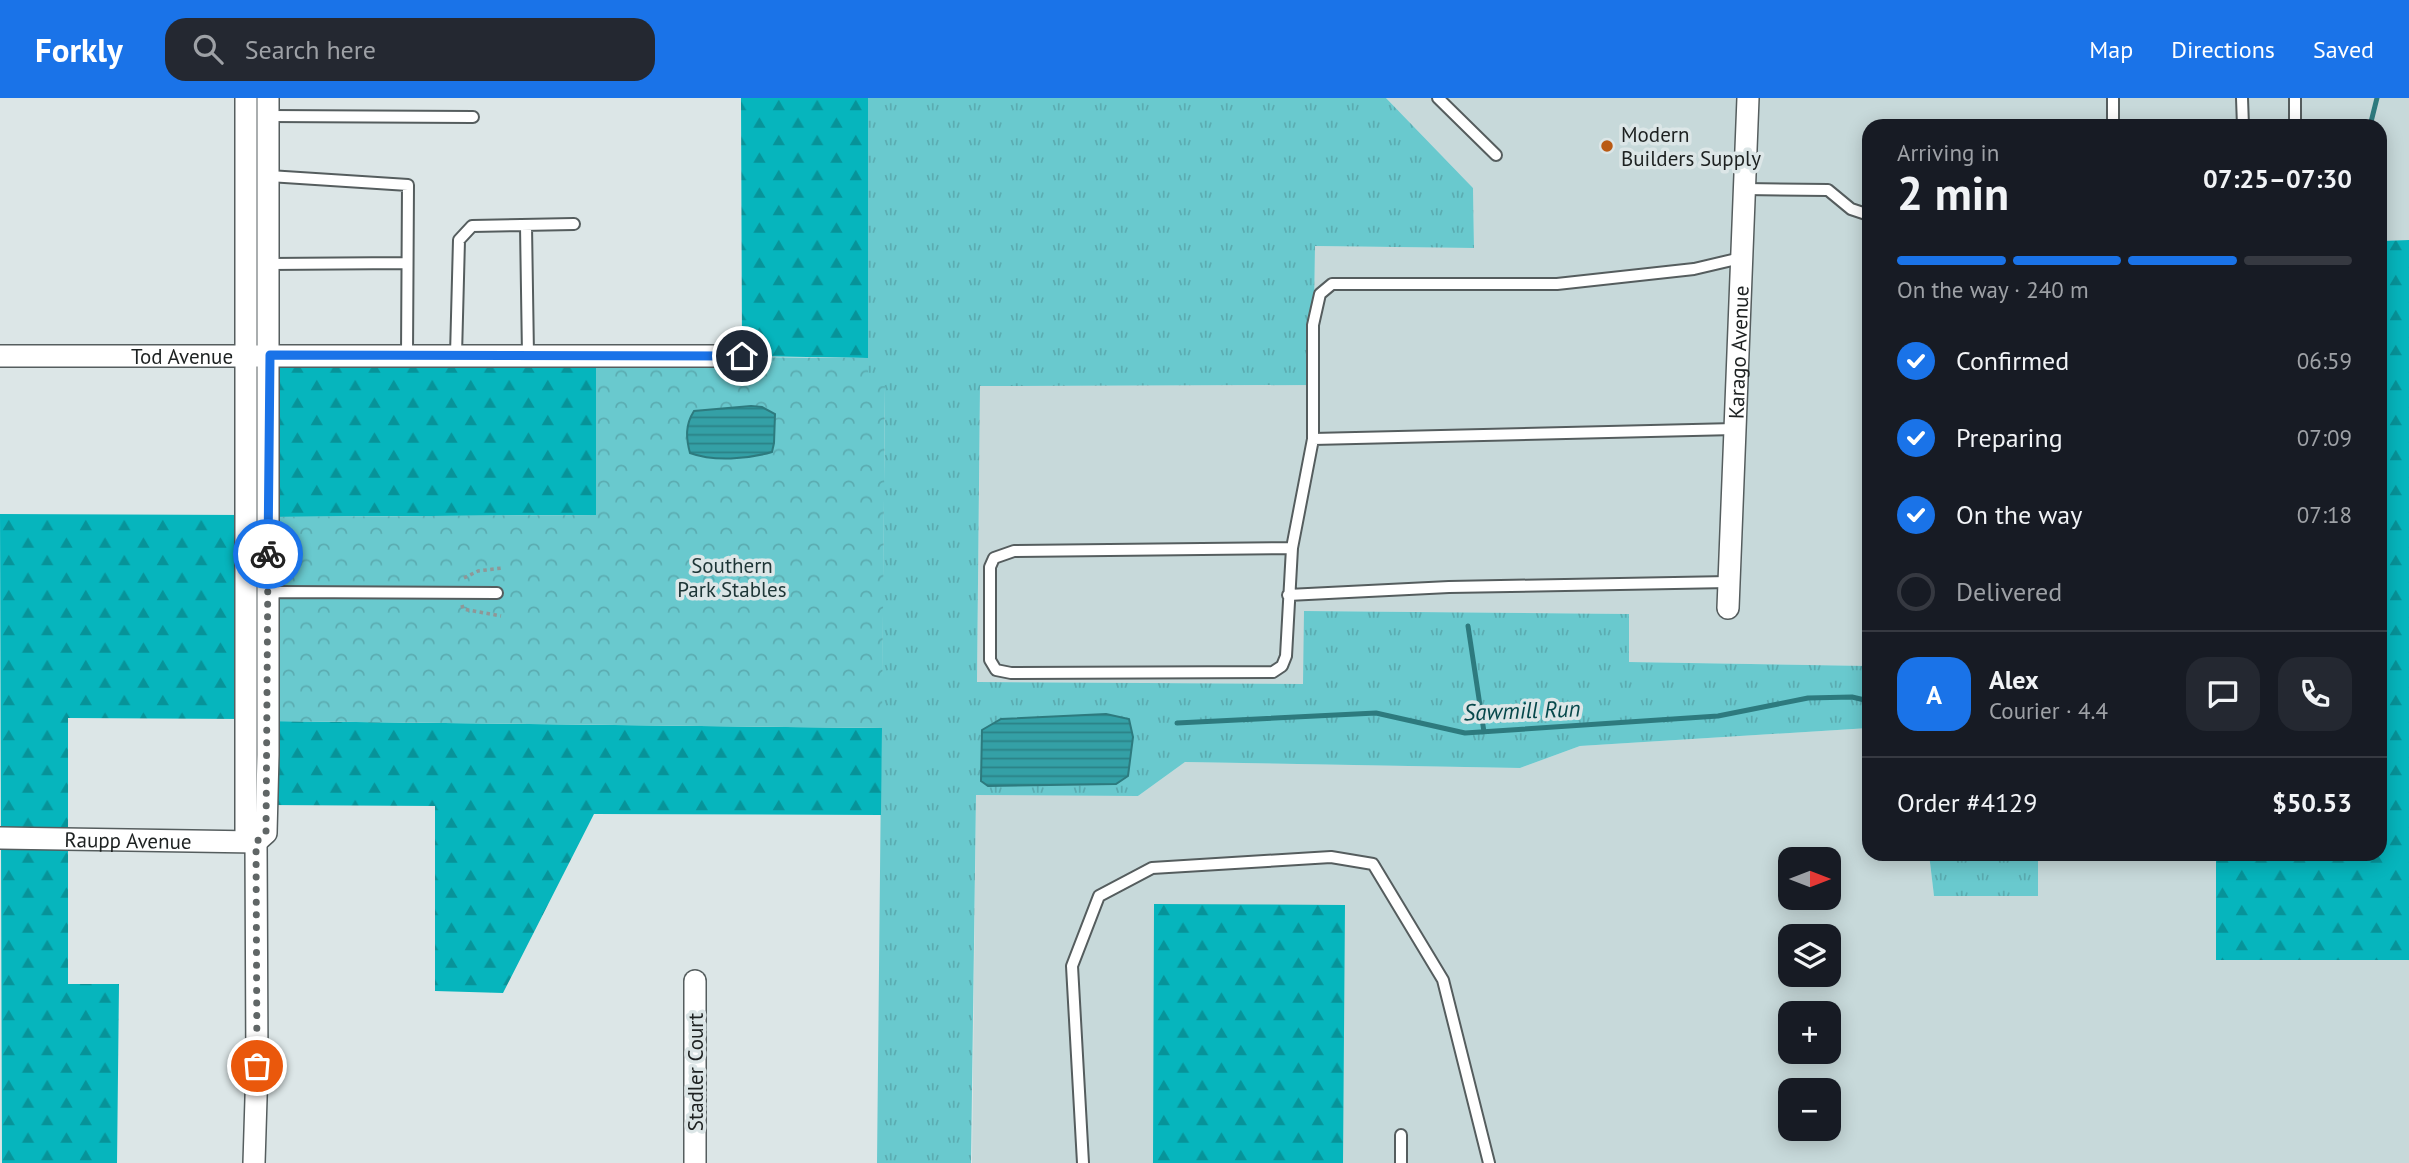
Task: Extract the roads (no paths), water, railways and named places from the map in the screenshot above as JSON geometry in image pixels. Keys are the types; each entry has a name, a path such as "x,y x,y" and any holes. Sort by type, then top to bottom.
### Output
{"street":[{"path":"246,98 246,832 256,842 257,1066 254,1163"},
{"name":"Karago Avenue","path":"1728,608 1748,98"},
{"path":"256,842 266,833 268,755 268,107"},
{"path":"246,144 268,143"},
{"name":"Tod Avenue","path":"0,356 742,356"},
{"path":"246,595 268,595"},
{"name":"Raupp Avenue","path":"0,838 256,842"},
{"name":"Stadler Court","path":"695,981 695,1163"}],"lane":[{"path":"1438,98 1496,155"},
{"path":"2113,98 2113,119"},
{"path":"2242,98 2243,119"},
{"path":"2295,98 2295,119"},
{"path":"268,107 473,117"},
{"path":"269,176 408,185 407,355"},
{"path":"1744,189 1828,190 1851,209 1862,213"},
{"path":"456,355 459,240 472,226 574,225"},
{"path":"526,226 528,355"},
{"path":"1292,548 1014,551 994,558 990,567 990,660 996,670 1011,673 1273,672 1282,666 1286,656 1292,548 1313,439 1313,325 1320,294 1332,285 1557,284 1694,269 1741,258"},
{"path":"269,264 407,264"},
{"path":"1313,439 1735,429"},
{"path":"1288,595 1449,587 1729,582"},
{"path":"268,595 280,592 498,593"},
{"path":"1083,1163 1072,966 1099,896 1152,868 1331,858 1373,864 1443,980 1489,1163"},
{"path":"1401,1135 1401,1163"}],"waterway":[{"name":"Sawmill Run","path":"2372,119 2377,98"},
{"path":"1468,626 1484,732"},
{"name":"Sawmill Run","path":"1177,723 1376,713 1465,733 1718,716 1808,698 1852,697 1862,699"}],"place":[{"name":"Modern Builders Supply","path":"1607,146"}],"park label":[{"name":"Southern Park Stables","path":"732,577"}]}
